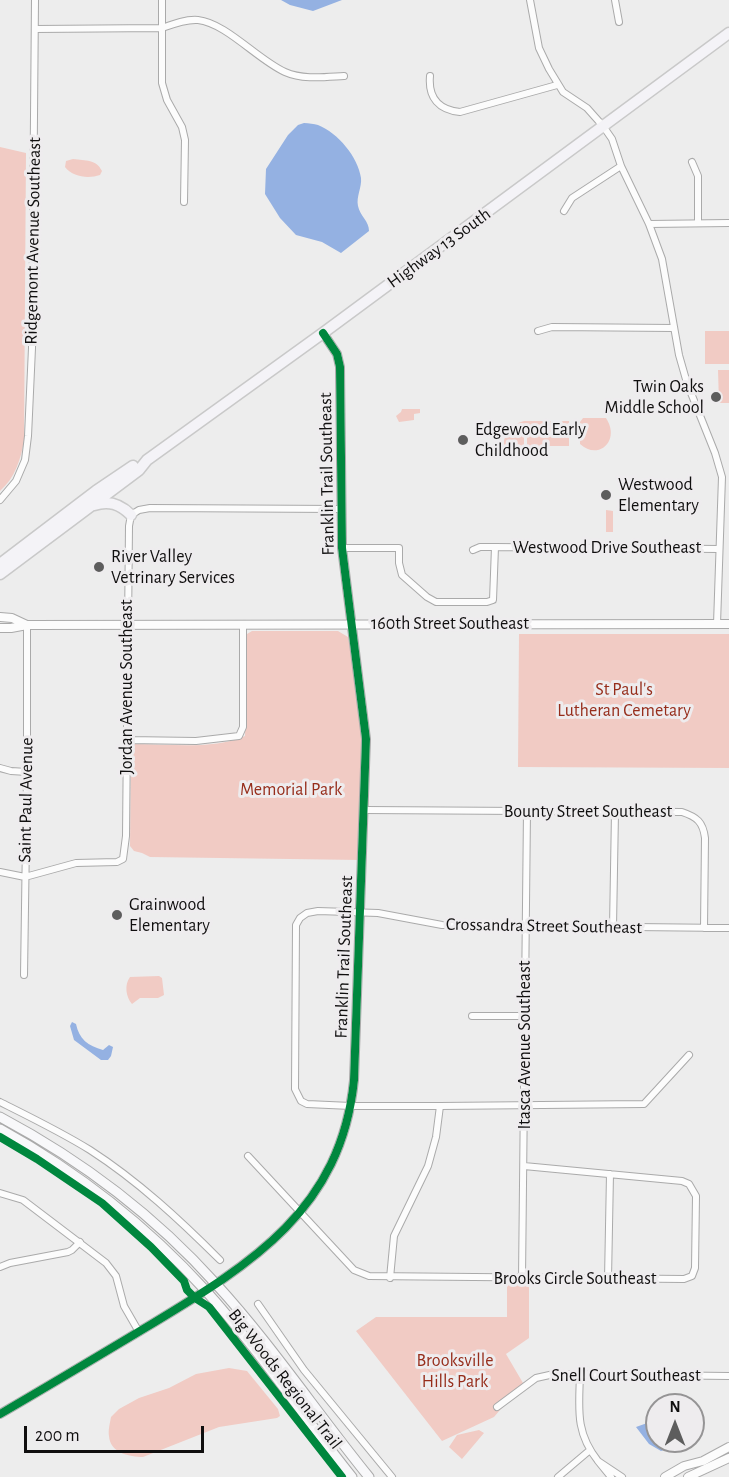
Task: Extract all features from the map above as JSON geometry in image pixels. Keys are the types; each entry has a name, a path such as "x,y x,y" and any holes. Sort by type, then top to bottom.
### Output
{"main road":[{"name":"Highway 13 South","path":"0,574 139,470 147,460 729,33"},
{"name":"Highway 13 South","path":"0,564 96,491 136,464 147,460"},
{"path":"88,507 100,503 111,503 125,509 130,515"},
{"path":"0,1117 61,1152 101,1179 165,1232 245,1317 369,1477"},
{"path":"0,1129 72,1172 117,1206 178,1262 235,1325 352,1477"}],"street":[{"name":"Ridgemont Avenue Southeast","path":"0,500 16,481 25,459 29,414 35,0"},
{"path":"162,0 162,83 167,100 182,127 184,202"},
{"path":"530,0 539,48 557,85 563,92 587,108 612,139 621,166 649,224 662,259 674,328 687,383 722,477 717,624"},
{"path":"615,0 619,22"},
{"path":"35,29 162,28 181,21 197,20 212,24 285,72 300,77 345,76"},
{"path":"430,76 430,94 438,104 448,111 460,112 557,85"},
{"path":"692,162 698,176 698,223"},
{"path":"564,211 572,198 621,166"},
{"path":"649,224 729,223"},
{"path":"538,331 552,327 674,328"},
{"name":"Franklin Trail Southeast","path":"0,1414 207,1292 246,1264 300,1213 317,1191 345,1133 351,1106 361,911 366,739 342,548 340,367 337,354 323,333"},
{"path":"130,515 150,508 341,509"},
{"name":"Jordan Avenue Southeast","path":"25,877 76,862 117,862 123,859 126,842 130,515"},
{"name":"Westwood Drive Southeast","path":"473,550 480,547 719,549"},
{"name":"Westwood Drive Southeast","path":"342,548 399,548 402,576 427,597 436,602 487,602 493,600 494,594 495,547"},
{"name":"160th Street Southeast","path":"0,617 12,618 27,625"},
{"name":"160th Street Southeast","path":"0,628 27,625 729,624"},
{"name":"Saint Paul Avenue","path":"24,975 27,625"},
{"path":"127,740 196,741 239,736 243,727 243,625"},
{"path":"0,768 27,772"},
{"name":"Bounty Street Southeast","path":"365,810 682,812 698,819 704,828 704,928"},
{"name":"Itasca Avenue Southeast","path":"522,1278 526,811"},
{"path":"613,927 615,812"},
{"path":"0,872 25,877"},
{"name":"Crossandra Street Southeast","path":"351,1106 314,1105 301,1101 295,1089 296,925 307,913 318,910 361,911 399,916 442,926 729,928"},
{"path":"472,1016 525,1016"},
{"path":"351,1106 644,1104 689,1056"},
{"path":"0,1102 70,1138 108,1162 171,1212 220,1260"},
{"path":"390,1278 394,1236 428,1166 436,1137 440,1106"},
{"name":"Brooks Circle Southeast","path":"248,1156 354,1270 369,1276 684,1280 692,1276 695,1257 696,1196 689,1184 682,1180 524,1166"},
{"path":"609,1279 610,1174"},
{"path":"0,1193 23,1200 106,1263 116,1276 124,1306 139,1332"},
{"path":"0,1267 68,1252 80,1242"},
{"path":"258,1304 304,1370 392,1477"},
{"path":"580,1374 580,1427 590,1450 611,1477"},
{"name":"Snell Court Southeast","path":"497,1407 536,1378 544,1375 729,1376"},
{"path":"665,1477 684,1466 703,1461 729,1447"},
{"path":"558,1477 590,1450"},
{"path":"688,1477 729,1458"},
{"path":"598,1461 622,1477"}],"green space":[{"path":"0,147 26,153 24,440 16,468 10,480 0,491"},
{"path":"73,159 94,162 102,171 100,175 86,177 72,173 65,167 66,161"},
{"path":"705,331 729,331 729,364 705,364"},
{"path":"718,370 729,370 729,403 719,403"},
{"path":"402,409 420,409 420,413 414,414 414,420 399,422 396,416"},
{"path":"583,418 606,418 611,434 605,446 594,450 587,449 580,444 580,422"},
{"path":"524,421 569,421 569,446 527,446 527,432 524,431 524,446 503,446 509,430 515,424"},
{"path":"606,510 613,511 613,532 606,532"},
{"name":"Memorial Park","path":"252,631 338,631 348,637 361,719 363,754 360,860 150,857 134,851 130,846 131,748 135,744 205,745 245,736 247,634"},
{"name":"St Paul's Lutheran Cemetary","path":"519,634 729,634 729,768 518,767"},
{"path":"159,976 162,978 164,995 158,998 140,998 132,1004 126,991 130,977"},
{"name":"Brooksville Hills Park","path":"507,1282 529,1282 529,1338 506,1354 523,1383 494,1417 442,1441 356,1331 376,1317 507,1317"},
{"path":"229,1368 247,1371 278,1409 280,1416 219,1427 143,1457 121,1453 110,1442 111,1417 119,1409 196,1374"},
{"path":"479,1430 484,1433 462,1459 449,1447 457,1435"}],"water":[{"path":"281,0 342,0 313,11 290,5"},
{"path":"304,123 318,125 333,134 346,147 359,170 361,181 358,206 368,224 369,231 341,253 322,242 296,235 280,218 265,194 266,169 288,135 298,125"},
{"path":"72,1022 76,1024 79,1034 89,1044 103,1050 109,1045 113,1047 108,1060 101,1060 74,1040 70,1026"},
{"path":"645,1424 645,1439 636,1427"}],"cycle path":[{"path":"0,1414 187,1302 256,1255 285,1228 310,1199 331,1165 346,1125 354,1080 366,739 342,548 340,367 337,354 323,333"},
{"name":"Big Woods Regional Trail","path":"0,1137 102,1203 151,1247 184,1281 187,1290 209,1307 342,1477"}],"place":[{"name":"Twin Oaks Middle School","path":"716,397"},
{"name":"Edgewood Early Childhood","path":"463,440"},
{"name":"Westwood Elementary","path":"606,495"},
{"name":"River Valley Vetrinary Services","path":"99,567"},
{"name":"Grainwood Elementary","path":"117,915"}]}
